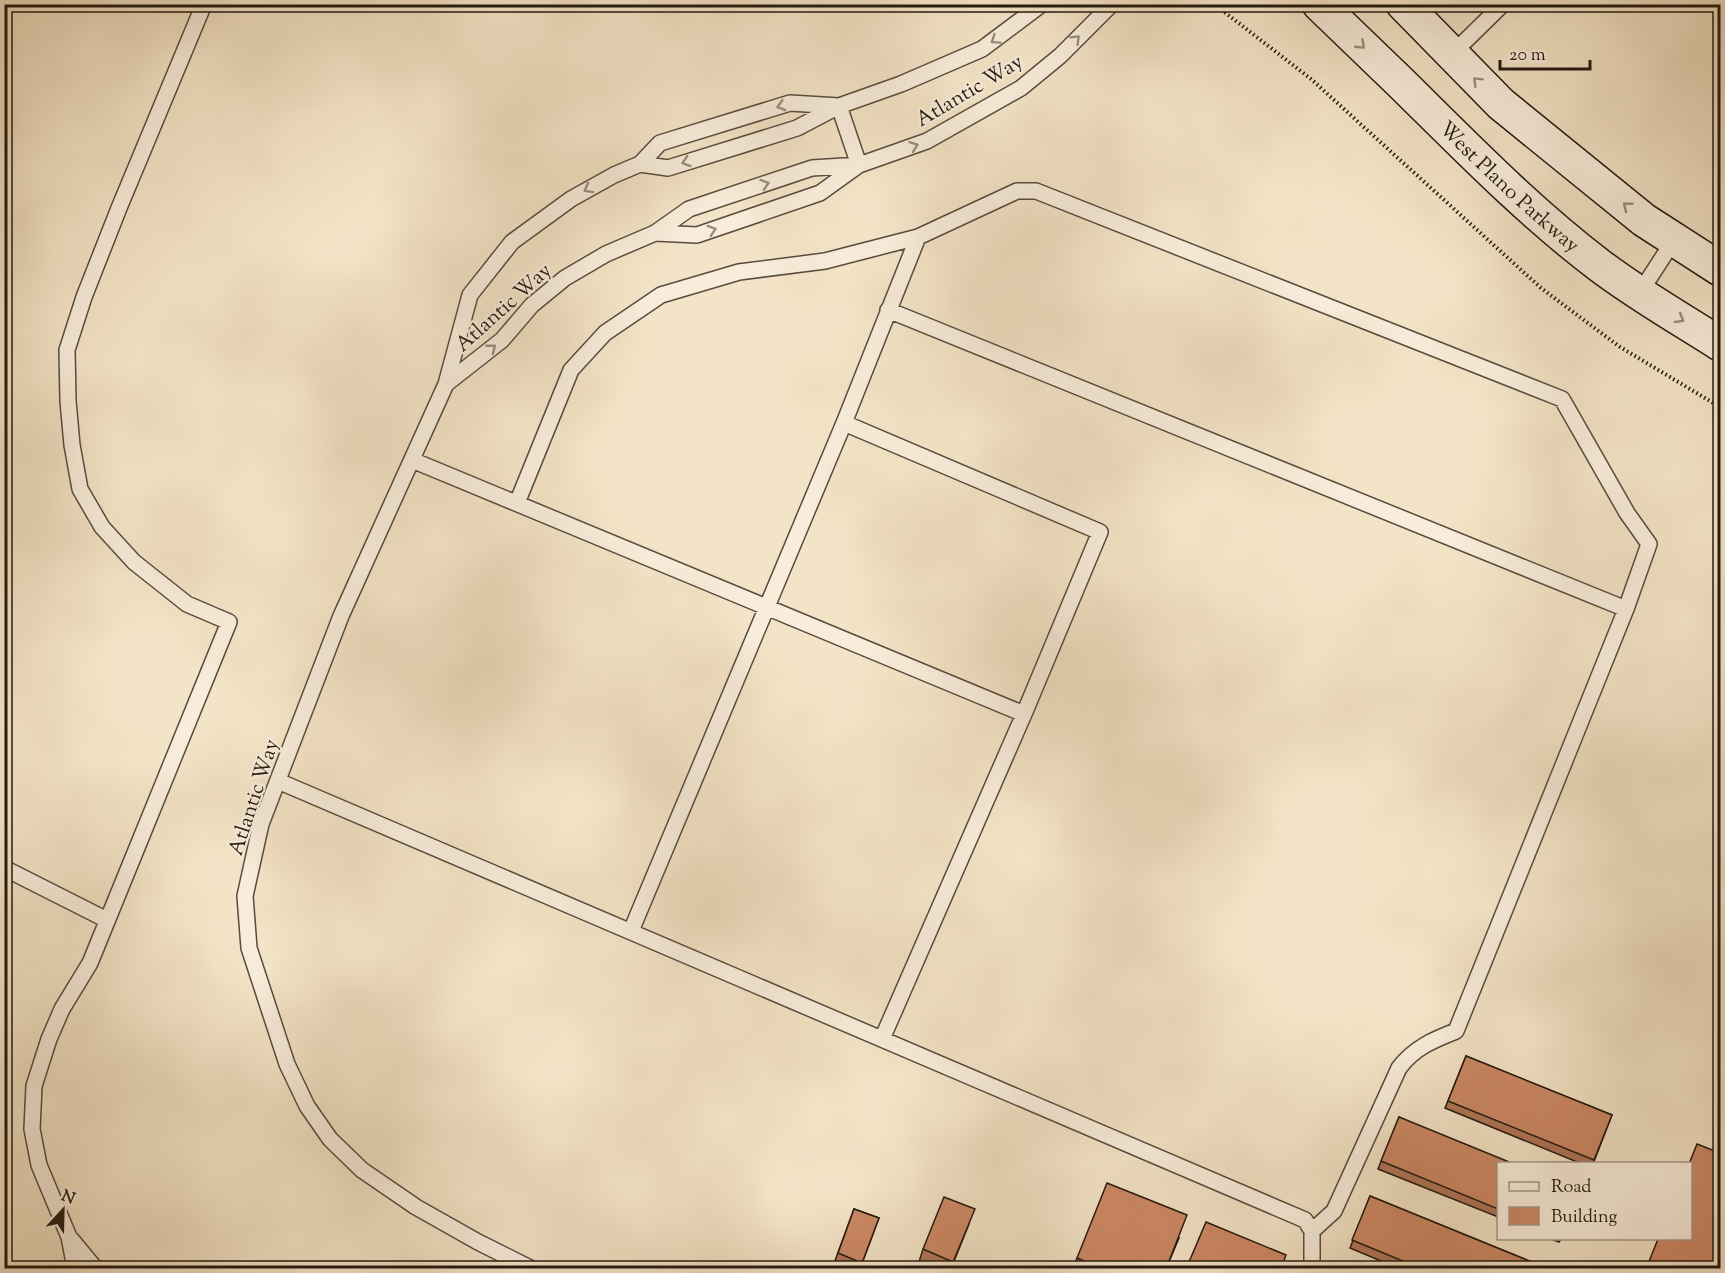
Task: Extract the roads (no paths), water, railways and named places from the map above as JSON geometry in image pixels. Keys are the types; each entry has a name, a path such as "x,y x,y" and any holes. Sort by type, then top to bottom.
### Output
{"main road":[{"name":"West Plano Parkway","path":"1319,4 1402,83 1476,159 1534,212 1639,294 1720,344"},
{"path":"1403,4 1501,104 1644,220 1720,269"}],"lane":[{"path":"75,1269 69,1237 39,1166 32,1129 34,1086 53,1029 62,1009 90,963 229,622 187,604 134,562 102,527 81,489 72,445 67,350 84,297 119,208 204,4"},
{"name":"Atlantic Way","path":"640,164 668,168 797,128 839,105 901,84 982,50 1042,4"},
{"name":"Atlantic Way","path":"446,384 502,340 532,305 565,278 606,254 655,233 689,209 812,168 859,165 927,141 1020,88 1060,56 1112,4"},
{"path":"1451,55 1503,4"},
{"name":"Atlantic Way","path":"530,1269 416,1207 362,1170 330,1139 307,1106 287,1064 249,948 245,896 261,824 341,616 446,384 470,296 512,242 571,199 614,175 640,164 660,143 790,103 839,105"},
{"path":"839,105 859,165"},
{"name":"Atlantic Way","path":"655,233 697,235 820,193 859,165"},
{"path":"517,503 572,370 605,333 661,295 740,272 825,261 918,237 1017,191 1036,191 1562,399 1627,513 1649,544 1626,609 1456,1031 1426,1043 1409,1056 1399,1068 1334,1211 1312,1231"},
{"path":"631,931 844,423 918,237"},
{"path":"1639,294 1674,240"},
{"path":"888,310 1626,609"},
{"path":"844,423 1100,532 1024,714 882,1039"},
{"path":"412,460 1024,714"},
{"path":"278,781 1305,1220 1312,1231 1312,1269"},
{"path":"4,868 107,920"},
{"path":"69,1237 95,1269"}]}
